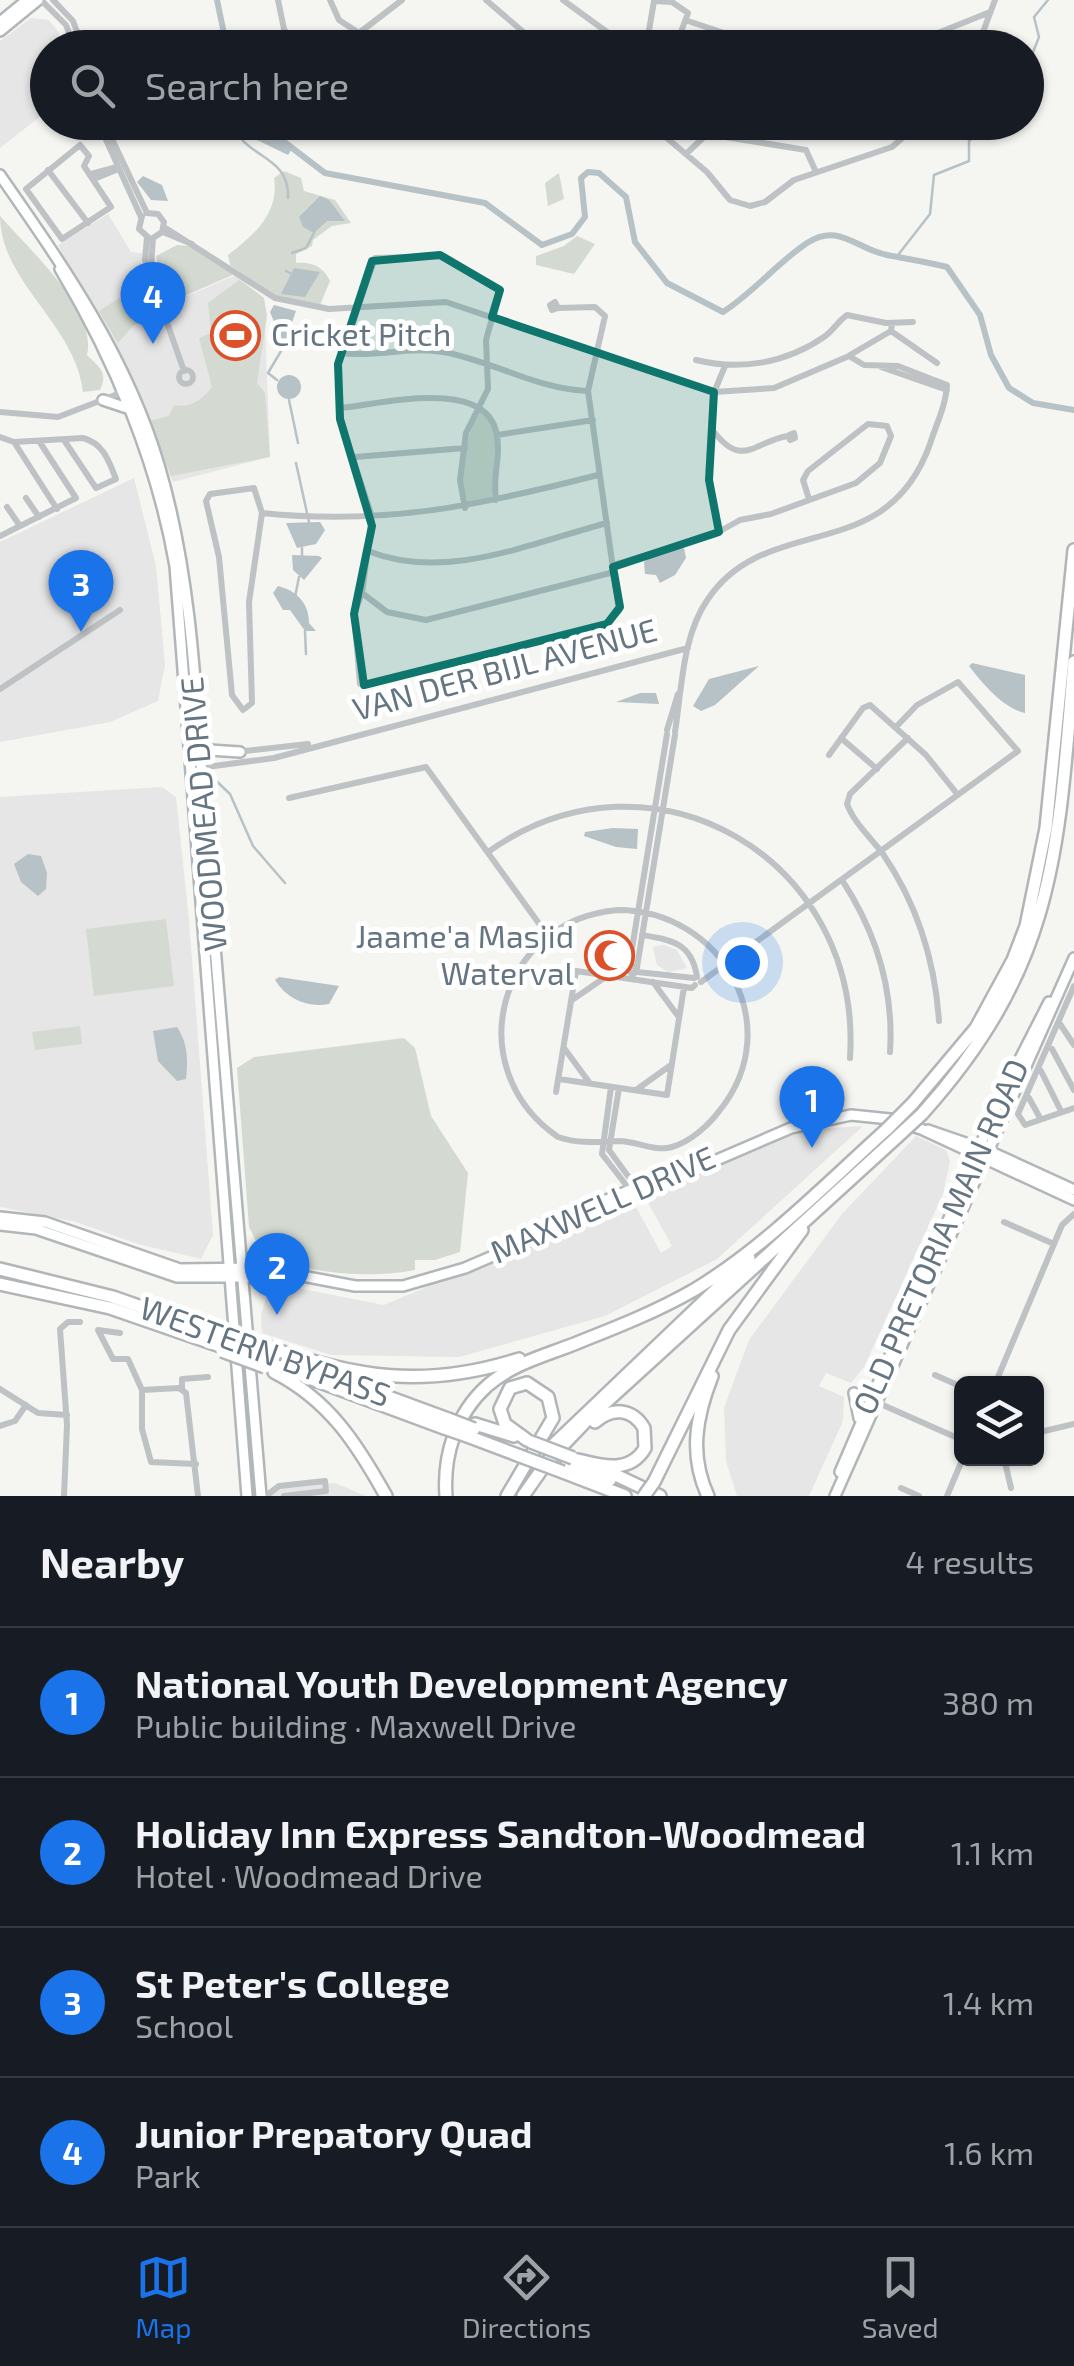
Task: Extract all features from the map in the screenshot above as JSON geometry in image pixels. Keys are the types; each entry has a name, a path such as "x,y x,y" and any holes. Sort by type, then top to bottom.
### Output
{"highway":[{"path":"918,1108 976,1028 1013,960 1026,926 1046,828 1074,550"},
{"path":"515,1496 578,1418 892,1133 986,1036 1019,976 1036,930 1057,832 1074,662"},
{"path":"644,1496 740,1313 835,1185"},
{"path":"446,1496 451,1441 464,1413 486,1387 527,1361 604,1332 695,1289 835,1185"},
{"path":"525,1496 547,1462 591,1416 835,1185"},
{"name":"WESTERN BYPASS","path":"0,1269 43,1278 570,1463"},
{"name":"WESTERN BYPASS","path":"0,1284 65,1296 183,1334 224,1341"},
{"path":"708,1496 698,1467 698,1419 740,1313"},
{"path":"265,1356 425,1379 489,1368 604,1332"},
{"path":"265,1356 328,1410 362,1453 385,1496"},
{"name":"WESTERN BYPASS","path":"265,1356 447,1421"},
{"path":"507,1496 552,1418 548,1397 527,1382 510,1388 500,1408 505,1424 526,1446"},
{"path":"525,1496 565,1450 602,1416 622,1411 642,1422 645,1448 632,1463 570,1463"},
{"path":"570,1463 625,1496"},
{"path":"570,1463 652,1496"},
{"path":"570,1463 660,1496"}],"main road":[{"path":"0,22 27,0"},
{"path":"0,31 40,0"},
{"name":"WOODMEAD DRIVE","path":"0,175 82,292 158,464 177,539 197,732 195,755"},
{"name":"WOODMEAD DRIVE","path":"0,185 55,261 126,390 171,538 195,755 247,1496"},
{"path":"103,400 130,410"},
{"path":"197,732 209,750 240,752"},
{"name":"WOODMEAD DRIVE","path":"196,768 264,1496"},
{"name":"OLD PRETORIA MAIN ROAD","path":"832,1496 853,1440 976,1184 983,1153 1021,1053 1074,958"},
{"name":"MAXWELL DRIVE","path":"2,1218 160,1273 200,1279 242,1272 384,1288 425,1282 464,1268 635,1190 802,1124 838,1116 878,1116 946,1135 1074,1190"},
{"name":"MAXWELL DRIVE","path":"920,1129 962,1149 983,1153"},
{"path":"946,1135 970,1138 992,1131 1004,1161 987,1169 976,1184"},
{"path":"962,1149 967,1176"},
{"name":"OLD PRETORIA MAIN ROAD","path":"832,1496 967,1176 983,1153"},
{"name":"MAXWELL DRIVE","path":"1004,1161 1074,1200"},
{"name":"MAXWELL DRIVE","path":"2,1218 44,1222 180,1269 229,1273"},
{"name":"MAXWELL DRIVE","path":"242,1272 302,1277"},
{"path":"246,1306 251,1284 273,1276"},
{"path":"200,1279 218,1283 234,1306"},
{"path":"853,1440 861,1410 854,1392 871,1387 886,1361"}],"street":[{"path":"40,0 69,30"},
{"path":"53,0 73,21 75,30"},
{"path":"278,0 285,30"},
{"path":"330,0 339,20 354,30"},
{"path":"362,30 402,0"},
{"path":"486,0 521,30"},
{"path":"562,0 604,30"},
{"path":"648,30 652,0 673,1 688,13 683,30"},
{"path":"984,30 995,0"},
{"path":"945,30 990,12"},
{"path":"688,21 721,30"},
{"path":"108,140 144,215 139,229 150,237"},
{"path":"669,140 730,200 744,206 765,202 794,180 892,147 900,140"},
{"path":"686,154 701,140"},
{"path":"745,140 806,150 816,172"},
{"path":"81,145 90,156 84,164 112,206 60,238 26,189 48,170 81,145"},
{"path":"92,177 117,166"},
{"path":"48,170 88,224"},
{"path":"144,215 158,214 163,230 193,244 275,298 329,308 434,301 714,392 774,388 849,356 892,328 913,322"},
{"path":"150,237 163,230"},
{"path":"150,237 151,267 184,371"},
{"path":"465,508 460,480 468,429 488,389 486,340 500,290 440,255 374,259 361,307 341,353 340,408 372,517 362,593 354,620 360,682 367,686 606,624 620,607 588,391 605,320 603,310 558,308"},
{"path":"696,360 725,366 792,354 822,338 847,315 892,328 937,363"},
{"path":"341,353 371,356 439,351 550,388 588,391"},
{"path":"635,972 670,735 688,648 709,596 743,565 866,521 898,500 924,460 947,388 892,365 864,366 849,356"},
{"path":"719,532 709,480 714,392 725,366"},
{"path":"0,412 58,417 126,390"},
{"path":"340,408 450,398 480,405 492,418 498,435 492,475 496,500"},
{"path":"498,435 593,420"},
{"path":"362,593 396,616 426,620 614,568 719,532 740,520 772,514 808,500 868,475 890,441 887,426 868,424 808,471 804,480 808,500"},
{"path":"713,431 725,446 747,453 788,436"},
{"path":"0,436 14,442 64,440 93,440 116,479 96,488 64,440"},
{"path":"0,535 75,496 39,441"},
{"path":"14,442 57,508"},
{"path":"354,457 466,448"},
{"path":"262,513 372,517 465,508 598,475"},
{"path":"252,487 262,513 249,602 252,703 243,710 232,695 219,556 206,498 252,487"},
{"path":"26,498 39,517"},
{"path":"7,507 20,526"},
{"path":"368,551 402,564 448,563 608,523"},
{"path":"0,689 120,610"},
{"name":"VAN DER BIJL AVENUE","path":"196,768 261,761 688,648"},
{"path":"668,654 678,657 685,668"},
{"path":"556,1092 576,971 608,975 635,972 693,981 714,974 1018,751 958,682 916,705 896,727"},
{"path":"829,756 866,705 908,738 958,795"},
{"path":"841,738 878,769"},
{"path":"908,738 850,794 846,804 881,852 925,940 938,1021"},
{"name":"VAN DER BIJL AVENUE","path":"195,755 334,740"},
{"path":"289,798 426,767 548,936"},
{"path":"488,852 518,833 558,817 598,808 659,809 711,824 742,840 778,867 810,903 831,940 844,977 850,1014 850,1058"},
{"path":"842,880 865,918 880,957 888,998 890,1052"},
{"path":"642,911 690,929 727,964 742,994 748,1034 744,1063 730,1098 711,1121 670,1148 564,1140 545,1128 516,1093 503,1058 502,1018 507,994 524,959 548,936 588,915 642,911"},
{"path":"558,1078 614,1093 668,1095 679,1017 693,981 692,956 682,944 639,935"},
{"path":"635,972 655,978 679,1017"},
{"path":"571,1000 608,975"},
{"path":"1074,986 1051,1048 1018,1114 1022,1124 1074,1108"},
{"path":"1069,996 1074,1005"},
{"path":"1059,1023 1074,1045"},
{"path":"564,1048 590,1084"},
{"path":"1051,1048 1074,1090"},
{"path":"636,1091 672,1064"},
{"path":"1040,1070 1060,1110"},
{"path":"602,1154 614,1093"},
{"path":"1028,1098 1040,1118"},
{"path":"606,1143 635,1190"},
{"path":"593,1144 635,1190"},
{"path":"998,1376 1065,1220 1074,1214"},
{"path":"1004,1222 1054,1244"},
{"path":"64,1496 67,1416 60,1329 68,1322 80,1322"},
{"path":"120,1333 98,1330 114,1360 128,1359 142,1390 142,1430 151,1462 196,1464"},
{"path":"935,1375 954,1383"},
{"path":"198,1496 182,1379 208,1377"},
{"path":"0,1389 38,1413 67,1416"},
{"path":"142,1390 183,1390"},
{"path":"873,1401 954,1436"},
{"path":"0,1426 16,1421 26,1405"},
{"path":"1044,1431 1074,1424"},
{"path":"259,1466 265,1479 280,1486"},
{"path":"947,1496 960,1466"},
{"path":"1006,1466 1010,1488"},
{"path":"264,1496 280,1486 325,1481 326,1490 284,1496"},
{"path":"901,1488 919,1496"}],"highlighted area":[{"path":"440,255 500,290 492,317 714,392 709,480 719,532 613,567 620,607 607,624 364,685 354,614 372,526 340,419 338,364 372,261"}],"shaded area":[{"path":"31,18 49,20 57,30 30,30 30,124 0,148 0,41"},
{"path":"257,140 284,140 294,146 288,155"},
{"path":"284,171 301,178 304,191 335,200 351,223 332,226 313,240 312,246 296,254 296,263 316,266 330,281 320,305 278,298 230,265 228,255 255,232 269,213 274,178"},
{"path":"559,173 564,199 548,206 545,183"},
{"path":"143,176 162,185 168,201 151,200 137,182"},
{"path":"320,196 329,200 345,221 327,221 314,233 303,227 299,217"},
{"path":"108,214 131,252 154,255 166,305 236,275 264,298 270,457 173,482 58,245"},
{"path":"0,216 58,281 82,319 88,338 87,355 103,374 100,390 83,392 67,346 12,262 3,240"},
{"path":"577,236 595,244 574,274 536,265 536,256 564,246"},
{"path":"177,245 190,246 235,274 166,304 156,256"},
{"path":"294,268 320,272 305,297 281,294"},
{"path":"239,280 264,298 267,316 257,383 265,393 270,457 171,476 150,421 169,416 174,405 196,402 212,387 199,338 211,333 208,303"},
{"path":"146,281 158,318 134,325 118,343 99,311"},
{"path":"274,305 296,311 284,346 270,312"},
{"path":"289,375 298,378 298,396 289,399 280,396 277,387 280,378"},
{"path":"480,406 496,431 492,500 466,506 465,455"},
{"path":"134,478 156,566 165,665 158,701 110,722 0,742 0,542"},
{"path":"320,522 325,530 316,544 297,548 286,523"},
{"path":"684,548 686,558 675,575 660,583 656,575 645,574 644,562 657,551"},
{"path":"292,555 322,558 304,580 293,570"},
{"path":"278,586 301,599 316,631 305,631 290,610 283,610 273,593"},
{"path":"972,663 1025,675 1025,713 994,694 969,666"},
{"path":"759,666 715,705 701,711 693,706 709,679"},
{"path":"640,693 656,693 659,704 616,702"},
{"path":"162,787 176,797 189,920 213,1235 201,1259 138,1244 76,1222 0,1207 0,797"},
{"path":"638,829 637,849 616,847 584,836 585,832"},
{"path":"28,854 41,856 47,873 46,889 38,896 21,882 14,864"},
{"path":"166,919 174,986 94,996 86,929"},
{"path":"664,945 677,950 687,968 668,972 657,965 653,947"},
{"path":"279,977 339,986 329,1004 313,1005 285,992 275,980"},
{"path":"80,1026 82,1044 35,1050 32,1032"},
{"path":"177,1027 187,1065 186,1079 177,1081 158,1061 153,1031"},
{"path":"404,1038 415,1048 431,1116 468,1173 460,1252 435,1260 415,1260 415,1270 378,1274 322,1271 266,1261 249,1227 237,1068 254,1057"},
{"path":"863,1126 717,1259 605,1316 459,1357 331,1355 262,1333 261,1315 271,1283 384,1305 603,1212 636,1207 661,1253 672,1246 646,1199 679,1179 804,1130"},
{"path":"916,1136 946,1150 950,1161 943,1194 864,1367 851,1383 826,1373 819,1386 844,1397 843,1421 809,1496 737,1496 726,1461 724,1408 749,1340 842,1214"},
{"path":"335,1483 366,1496 271,1496 270,1488"}],"waterway":[{"path":"217,0 223,30"},
{"path":"1037,30 1034,17 1048,0"},
{"path":"243,140 282,173 288,198"},
{"path":"282,140 325,173 485,203 542,245 572,234 585,217 581,178 588,172 599,173 626,197 635,242 667,283 723,312 818,237 838,236 876,252 947,267 980,315 991,355 1009,388 1033,403 1074,410"},
{"path":"898,255 930,214 934,175 969,161 970,140"},
{"path":"292,253 306,248 314,233"},
{"path":"286,271 290,273"},
{"path":"277,380 268,373 284,346"},
{"path":"289,400 298,443"},
{"path":"296,463 309,522"},
{"path":"302,548 302,555"},
{"path":"295,597 299,577"},
{"path":"305,631 306,654"},
{"path":"210,775 230,794 253,846 285,883"}],"place":[{"name":"Cricket Pitch","path":"236,335"},
{"name":"Junior Prepatory Quad","path":"153,344"},
{"name":"St Peter's College","path":"81,632"},
{"name":"Jaame'a Masjid Waterval","path":"609,955"},
{"name":"National Youth Development Agency","path":"812,1148"},
{"name":"Holiday Inn Express Sandton-Woodmead","path":"277,1315"}]}
